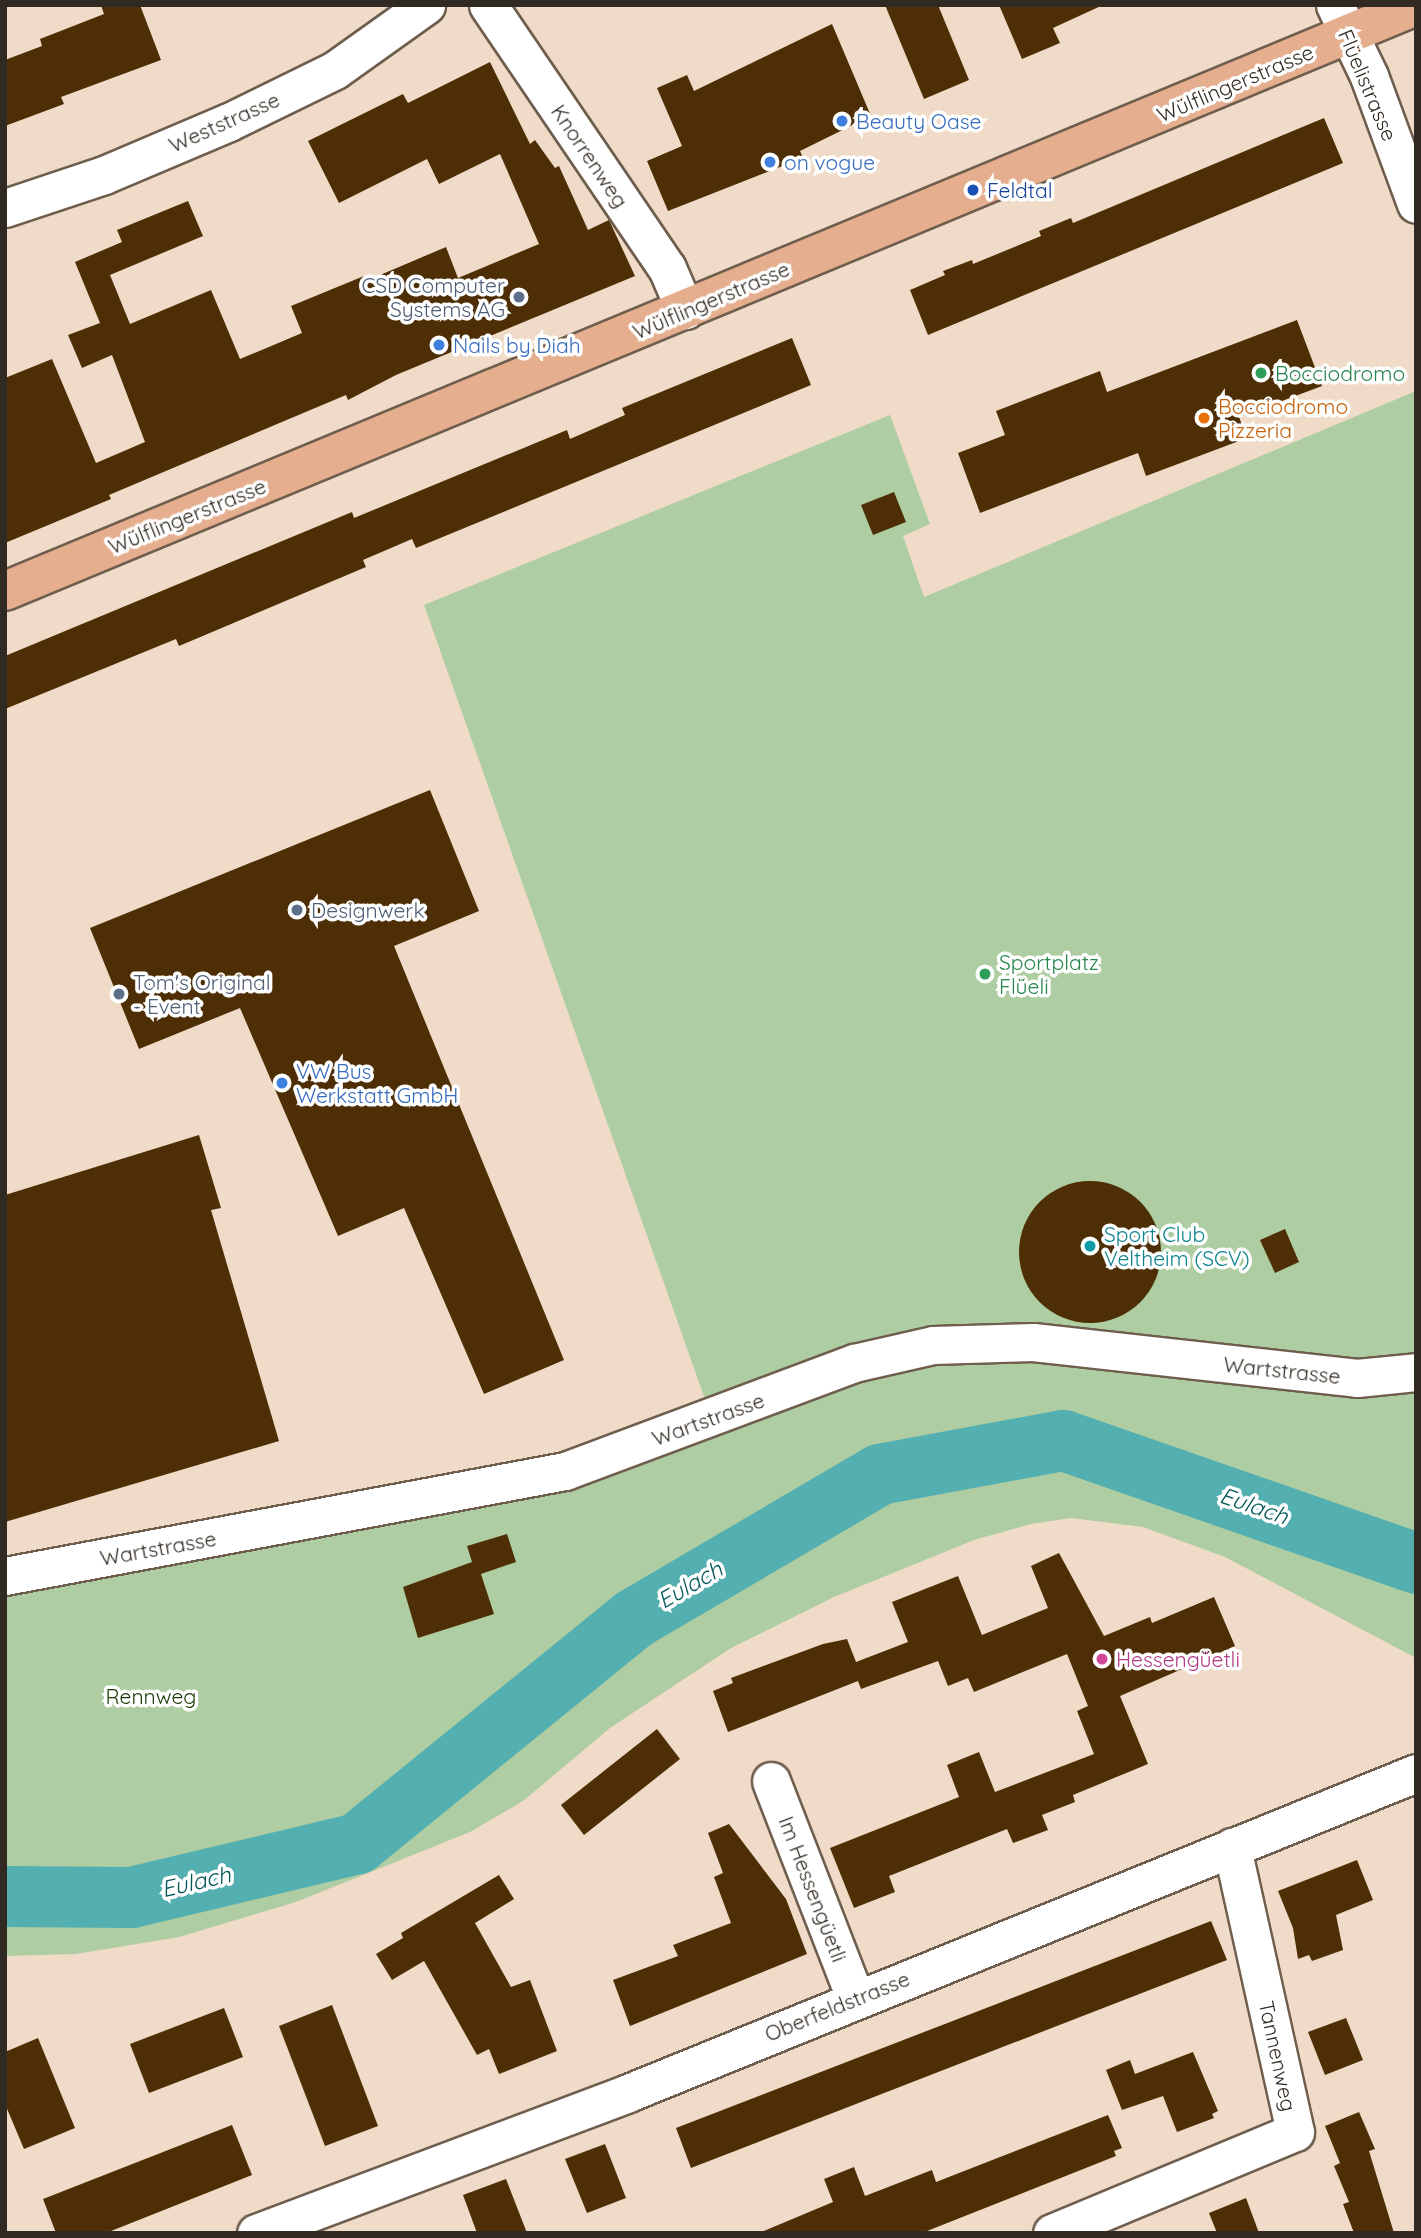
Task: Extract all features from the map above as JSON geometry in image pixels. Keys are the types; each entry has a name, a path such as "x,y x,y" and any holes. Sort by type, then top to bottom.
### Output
{"main road":[{"name":"Wülflingerstrasse","path":"5,591 685,310 1341,20 1416,6"}],"street":[{"name":"Weststrasse","path":"5,208 104,175 229,122 335,70 426,5"},
{"name":"Knorrenweg","path":"488,5 667,268 685,310"},
{"name":"Flüelistrasse","path":"1341,20 1369,76 1416,204"},
{"name":"Wartstrasse","path":"5,1576 565,1471 854,1363 933,1345 1032,1342 1357,1378 1416,1372"},
{"name":"Oberfeldstrasse","path":"256,2233 628,2093 855,1998 1416,1773"},
{"name":"Im Hessengüetli","path":"771,1781 855,1998"},
{"name":"Tannenweg","path":"1052,2233 1295,2132 1232,1847"}],"green space":[{"name":"Sportplatz Flüeli","path":"1416,391 1416,1372 933,1345 712,1419 424,605 890,415 930,524 903,536 924,597"},
{"name":"Rennweg","path":"1018,1357 1416,1380 1416,1658 1225,1557 1143,1527 1071,1518 1031,1524 974,1540 834,1597 731,1648 610,1728 523,1801 470,1832 296,1902 179,1937 76,1954 5,1956 5,1576 496,1485 855,1369"}],"building":[{"path":"101,5 140,5 161,60 61,97 64,104 5,126 5,60 42,46 40,39 104,14"},
{"path":"885,5 938,5 969,80 924,99"},
{"path":"999,5 1103,5 1053,28 1060,43 1022,59"},
{"path":"832,24 871,116 800,151 803,158 668,211 647,161 682,146 657,88 687,75 694,91"},
{"path":"490,62 530,144 535,140 555,168 559,166 588,230 609,220 635,276 396,375 348,400 346,395 109,495 111,499 5,543 5,378 52,359 96,463 145,442 112,355 82,368 68,335 100,323 75,262 122,242 117,230 188,201 203,236 110,275 130,324 211,290 240,359 302,333 291,306 364,276 366,281 446,247 458,278 539,244 500,154 439,184 427,159 339,203 308,141 403,94 408,103"},
{"path":"1324,118 1343,163 928,335 910,290 945,275 943,271 972,260 973,264 1041,236 1039,231 1071,218 1073,223"},
{"path":"1297,320 1322,386 1239,417 1247,438 1146,476 1138,453 980,513 958,453 1005,435 996,411 1100,371 1107,392"},
{"path":"792,338 811,385 416,548 412,539 363,560 366,567 179,646 176,639 5,709 5,656 352,512 354,518 567,430 570,439 625,415 622,408"},
{"path":"894,492 906,522 873,535 861,505"},
{"path":"430,790 479,911 394,946 564,1360 484,1394 404,1208 338,1236 240,1008 139,1049 90,928"},
{"path":"199,1135 221,1208 211,1210 279,1441 5,1522 5,1195"},
{"name":"Sport Club Veltheim (SCV)","path":"1090,1181 1117,1187 1140,1202 1155,1225 1161,1252 1155,1279 1140,1302 1117,1317 1090,1323 1063,1317 1040,1302 1025,1279 1019,1252 1025,1225 1040,1202 1063,1187"},
{"path":"1285,1229 1299,1262 1275,1273 1260,1240"},
{"path":"507,1534 516,1562 481,1574 494,1614 418,1638 403,1587 472,1562 467,1546"},
{"path":"1059,1553 1104,1636 1150,1617 1152,1623 1214,1597 1235,1646 1120,1696 1148,1764 1073,1795 1075,1802 1042,1815 1048,1830 1013,1843 1007,1829 889,1876 895,1892 854,1908 830,1848 959,1797 947,1765 979,1752 995,1792 1094,1754 1077,1711 1088,1706 1067,1654 974,1692 968,1678 948,1686 938,1661 861,1689 858,1681 728,1732 713,1691 733,1683 731,1678 823,1644 847,1639 856,1662 908,1642 892,1602 958,1576 982,1635 1048,1608 1031,1566"},
{"path":"657,1729 680,1759 584,1835 561,1805"},
{"path":"729,1824 786,1899 807,1954 630,2026 613,1980 678,1956 673,1945 731,1923 714,1877 723,1873 708,1833"},
{"path":"1357,1860 1373,1900 1336,1915 1343,1950 1312,1961 1309,1955 1298,1959 1293,1928 1278,1891"},
{"path":"499,1875 514,1899 475,1923 511,1987 530,1980 557,2051 499,2074 489,2049 477,2055 424,1961 392,1980 376,1954 403,1938 401,1933"},
{"path":"1211,1921 1227,1960 691,2168 676,2128"},
{"path":"332,2005 378,2126 325,2146 279,2026"},
{"path":"224,2008 243,2057 149,2093 130,2044"},
{"path":"1346,2018 1363,2060 1325,2075 1308,2032"},
{"path":"38,2038 75,2128 24,2149 5,2104 5,2052"},
{"path":"1193,2052 1218,2111 1212,2114 1214,2118 1177,2132 1163,2096 1122,2110 1106,2070 1130,2060 1135,2074"},
{"path":"1359,2112 1375,2149 1369,2151 1394,2233 1354,2233 1343,2204 1349,2202 1334,2166 1340,2163 1325,2126"},
{"path":"1108,2115 1122,2148 1114,2151 1116,2156 922,2233 759,2233 833,2202 824,2179 854,2167 865,2196 932,2170 936,2182"},
{"path":"232,2125 252,2175 106,2233 56,2233 43,2199"},
{"path":"605,2144 626,2198 587,2213 565,2159"},
{"path":"506,2179 527,2233 477,2233 463,2195"},
{"path":"1246,2198 1259,2233 1217,2233 1209,2213"}],"waterway":[{"name":"Eulach","path":"5,1896 131,1897 357,1843 634,1618 879,1474 1063,1440 1416,1563"}],"place":[{"name":"Beauty Oase","path":"842,121"},
{"name":"on vogue","path":"770,162"},
{"name":"Feldtal","path":"973,190"},
{"name":"CSD Computer Systems AG","path":"519,297"},
{"name":"Nails by Diah","path":"439,345"},
{"name":"Bocciodromo","path":"1261,373"},
{"name":"Bocciodromo Pizzeria","path":"1204,418"},
{"name":"Designwerk","path":"297,910"},
{"name":"Sportplatz Flüeli","path":"985,974"},
{"name":"Tom's Original - Event","path":"119,994"},
{"name":"VW Bus Werkstatt GmbH","path":"282,1083"},
{"name":"Sport Club Veltheim (SCV)","path":"1090,1246"},
{"name":"Hessengüetli","path":"1102,1659"}]}
